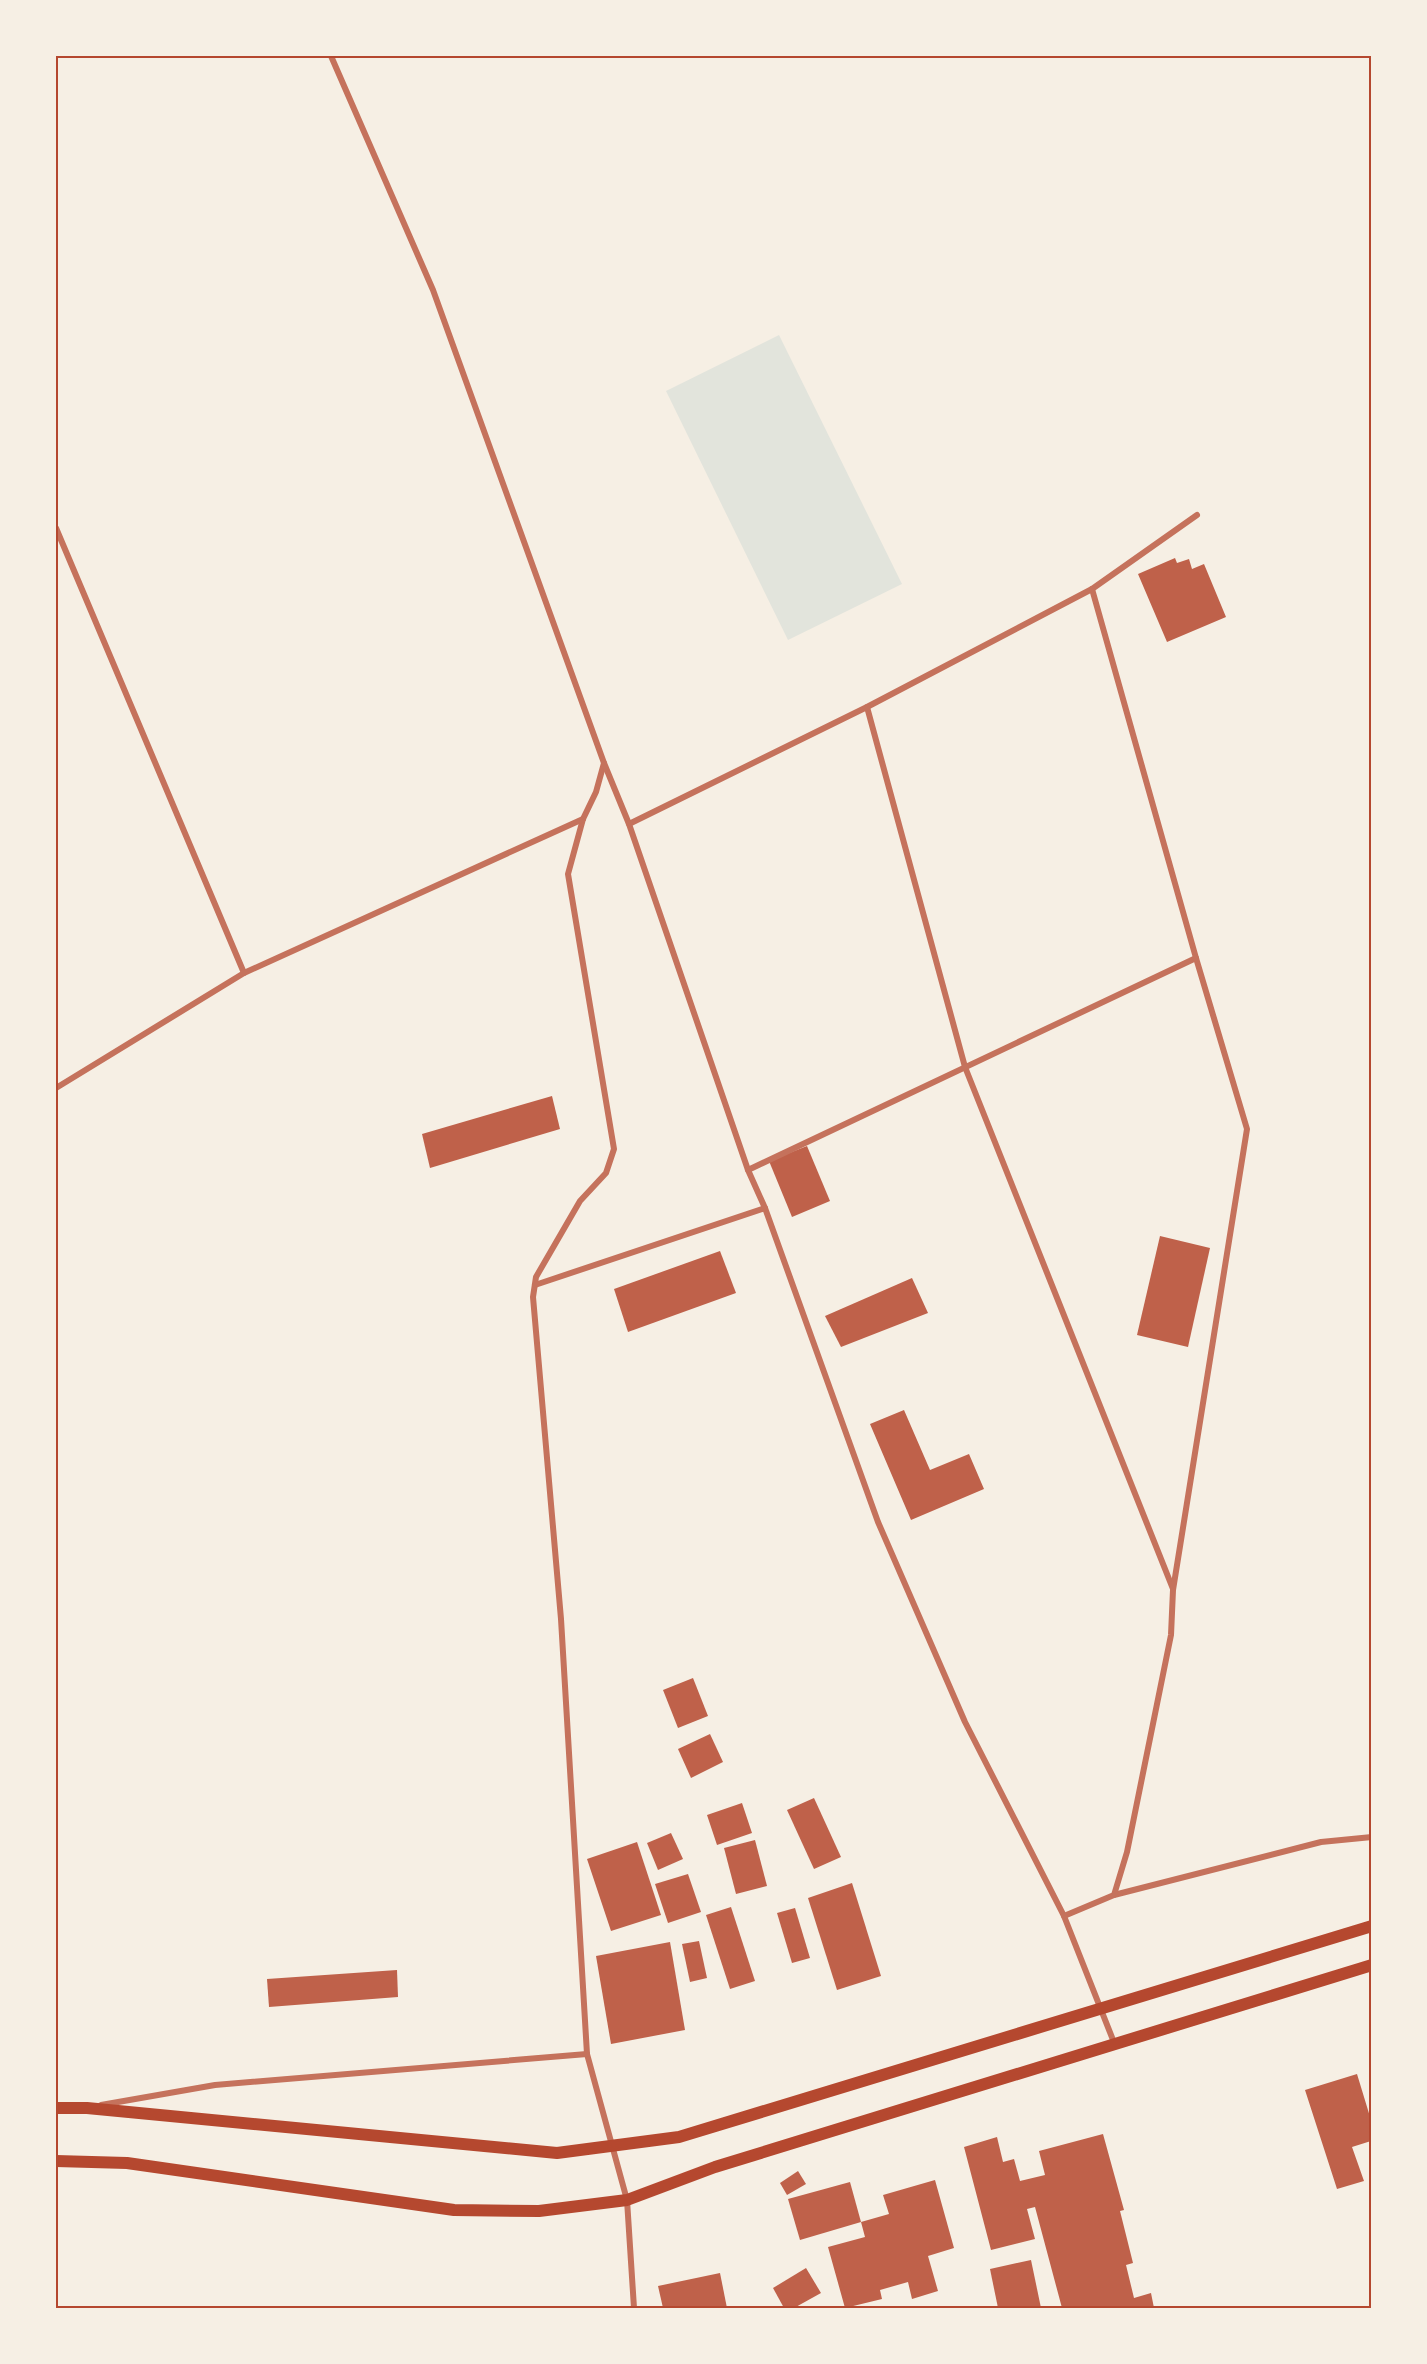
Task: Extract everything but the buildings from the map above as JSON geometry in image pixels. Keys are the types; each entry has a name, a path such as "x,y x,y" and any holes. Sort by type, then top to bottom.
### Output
{"main road":[{"path":"56,2108 87,2108 557,2153 679,2137 1371,1926"},
{"path":"56,2161 127,2163 454,2210 539,2211 627,2200 715,2167 1371,1965"}],"street":[{"path":"330,56 433,290 604,763 629,824 748,1170 765,1208 878,1522 965,1722 1064,1916 1115,2045"},
{"path":"629,824 867,707 1092,589 1197,515"},
{"path":"56,528 244,973"},
{"path":"1092,589 1196,958 1247,1129 1173,1590 1171,1635 1127,1852 1114,1895"},
{"path":"867,707 965,1067 1173,1590"},
{"path":"604,763 596,792 583,819 568,874 614,1149 606,1173 580,1201 536,1277 533,1298 561,1619 586,2054 627,2200 634,2308"},
{"path":"56,1088 244,973 583,819"},
{"path":"748,1170 1196,958"},
{"path":"535,1285 765,1208"},
{"path":"1064,1916 1114,1895 1321,1842 1371,1838"},
{"path":"87,2108 215,2085 586,2054"}],"shaded area":[{"path":"779,335 902,584 788,640 666,391"}]}
